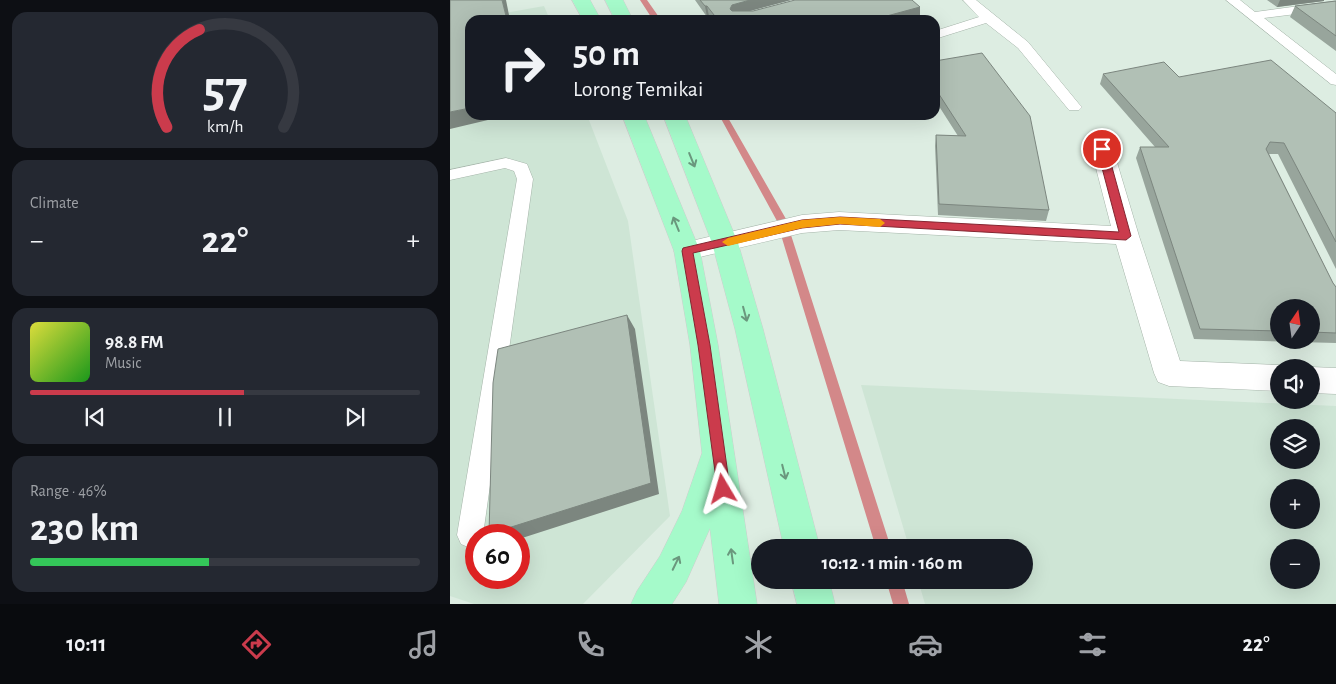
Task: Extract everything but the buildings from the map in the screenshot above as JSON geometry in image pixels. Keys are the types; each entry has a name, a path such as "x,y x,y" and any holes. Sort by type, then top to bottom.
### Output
{"main road":[{"path":"582,0 590,15"},
{"path":"614,0 622,15"},
{"path":"634,120 687,251 704,345 738,604"},
{"path":"678,120 725,243 749,329 800,539"},
{"path":"650,604 673,569 698,516 718,451"},
{"path":"812,589 816,604"}],"street":[{"path":"1102,149 1126,236 1169,373 1270,378"},
{"path":"687,251 802,224 840,221 1126,236"},
{"path":"1320,380 1336,381"}],"lane":[{"path":"969,0 988,18 1023,45 1074,107"},
{"path":"1232,0 1336,81"},
{"path":"1252,16 1336,5"},
{"path":"940,33 988,18"},
{"path":"450,175 506,163 521,168 525,180 472,524"}],"shaded area":[{"path":"544,6 548,15 494,15"},
{"path":"465,20 465,120 589,120 628,221 670,516 583,604 474,604 450,596 450,23"},
{"path":"861,385 1270,403 1270,409 1320,409 1320,405 1336,406 1336,604 925,604 921,589 1033,589 1033,539 907,539"}],"waterway":[{"path":"643,0 654,15"},
{"path":"725,120 781,219"},
{"path":"786,235 881,539"},
{"path":"897,589 901,604"}],"slow traffic":[{"path":"728,242 802,224 840,221 880,223"}],"route":[{"path":"723,489 704,345 687,251 802,224 840,221 1126,236 1102,149"}]}
